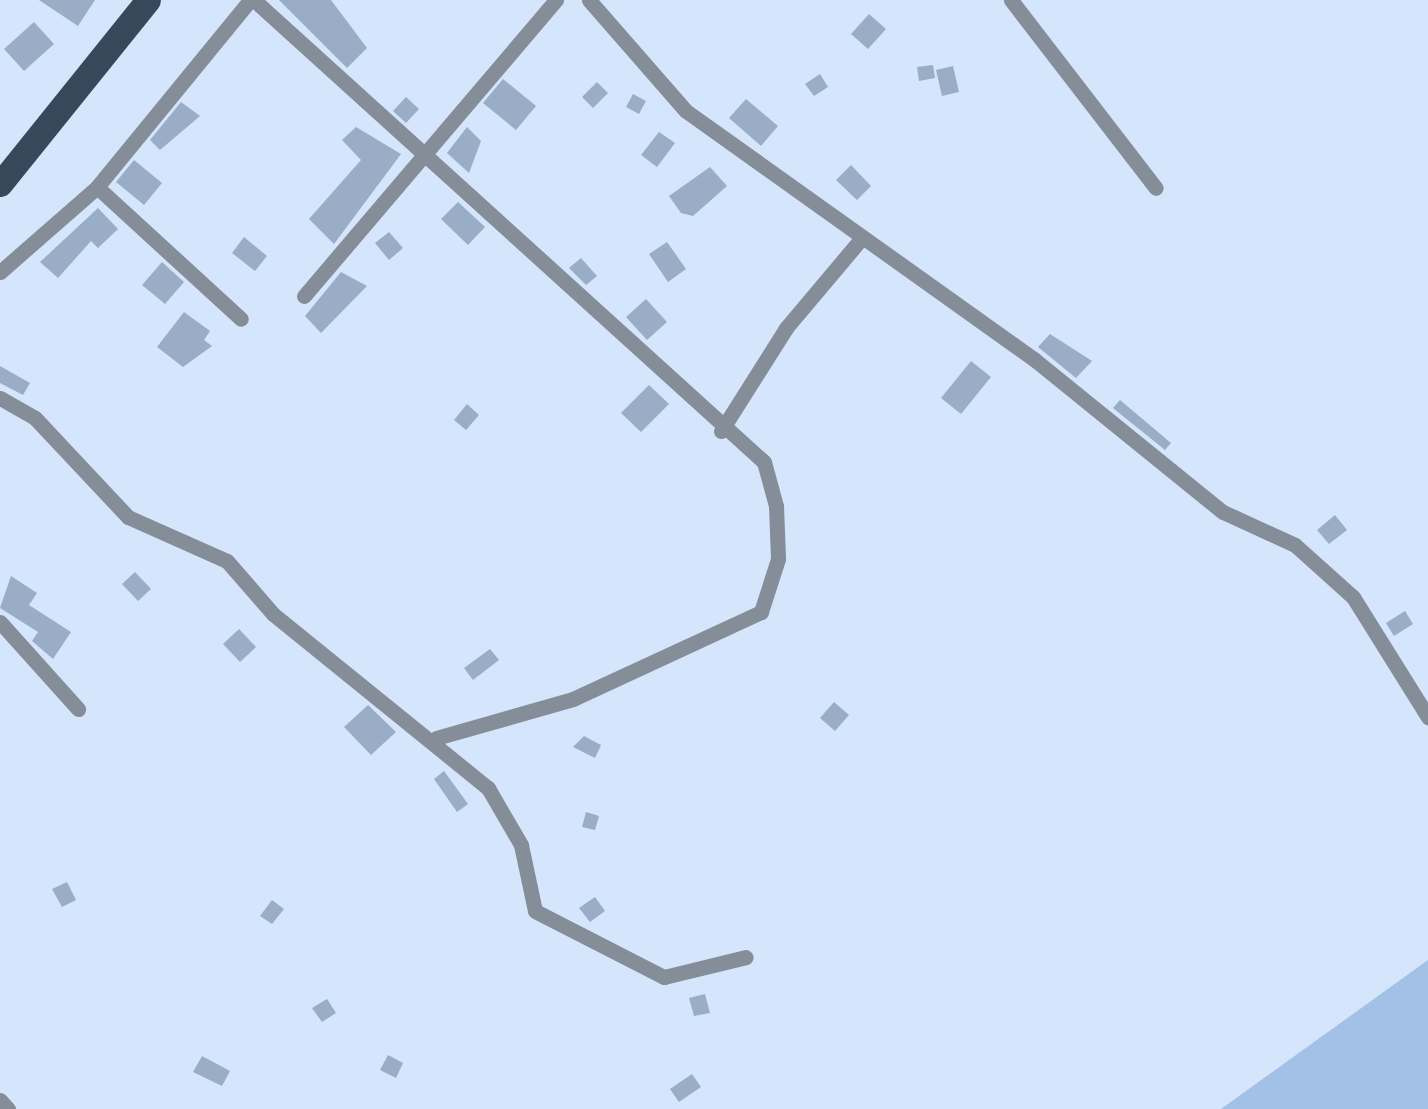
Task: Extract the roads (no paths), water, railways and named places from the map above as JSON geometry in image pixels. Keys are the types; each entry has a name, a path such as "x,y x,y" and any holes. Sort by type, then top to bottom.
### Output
{"main road":[{"path":"0,184 148,0"}],"street":[{"path":"0,272 97,187 252,0 721,432 764,462 776,506 778,560 761,612 573,699 436,738"},
{"path":"304,296 424,160 556,0"},
{"path":"589,0 686,111 860,240 1035,360 1223,512 1295,545 1353,598 1428,718"},
{"path":"1011,0 1156,188"},
{"path":"97,187 242,319"},
{"path":"721,432 795,316 860,240"},
{"path":"0,398 35,418 128,517 226,561 273,614 436,738 507,815 535,911 568,935 664,976 746,957"},
{"path":"0,622 78,709"},
{"path":"0,1100 8,1109"}]}
